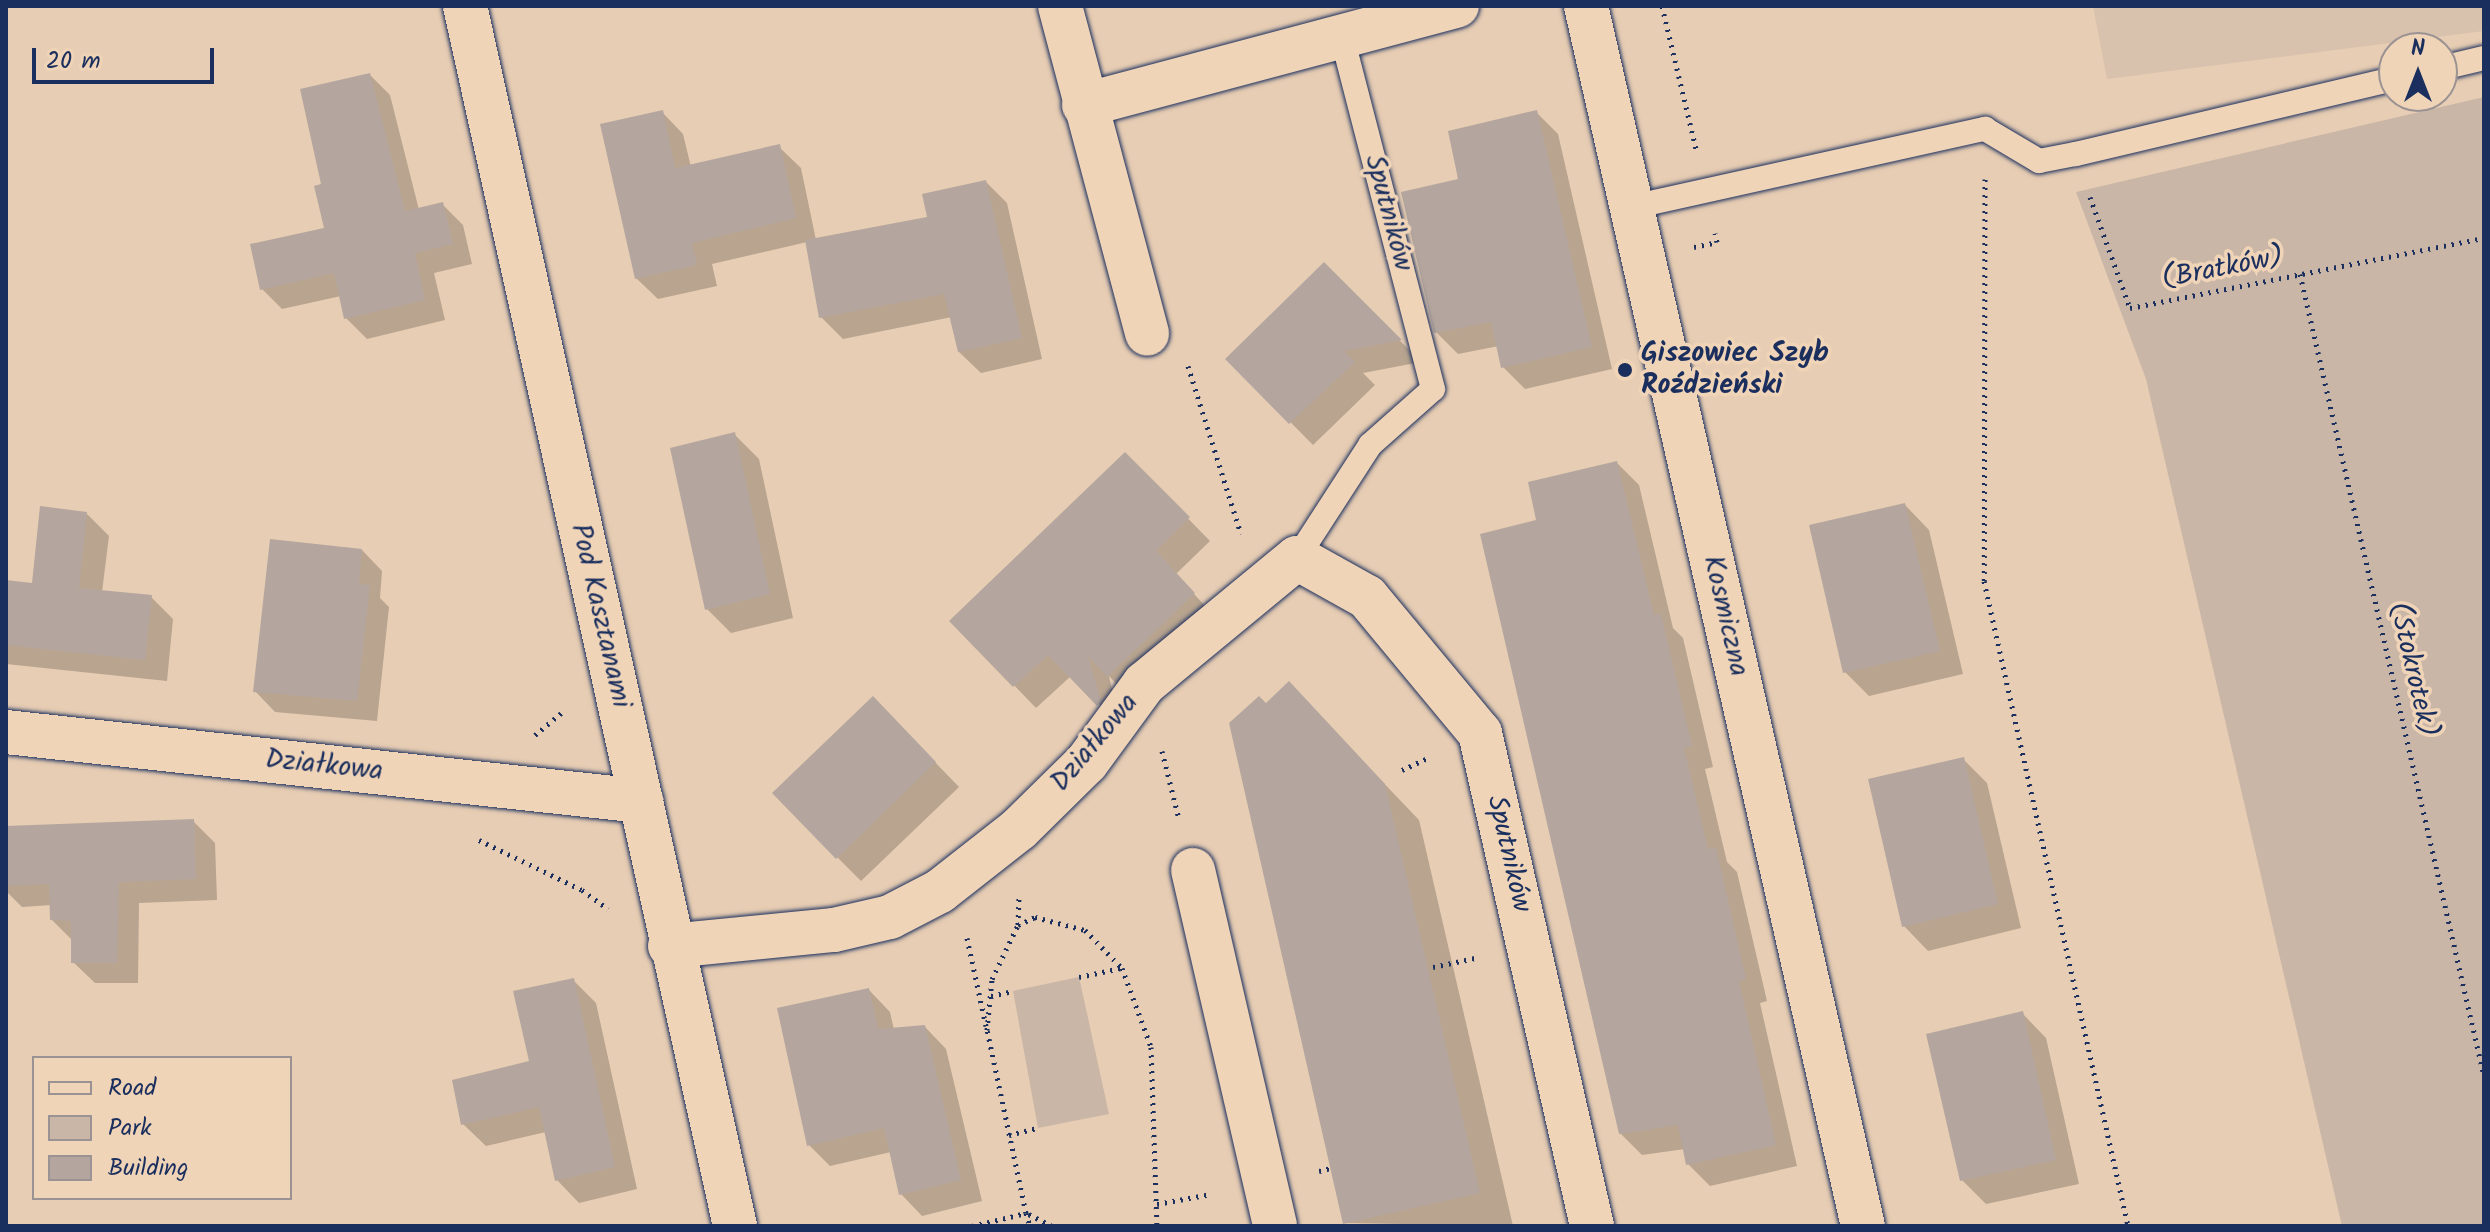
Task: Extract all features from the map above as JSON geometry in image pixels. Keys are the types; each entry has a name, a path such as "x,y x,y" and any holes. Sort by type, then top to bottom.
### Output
{"street":[{"name":"Pod Kasztanami","path":"465,6 641,801 670,946 735,1226"},
{"path":"1060,6 1147,334"},
{"path":"1084,105 1457,6"},
{"name":"Kosmiczna","path":"1586,6 1863,1226"},
{"name":"Działkowa","path":"670,946 834,930 890,917 940,891 1019,829 1087,762 1144,684 1297,558"},
{"name":"Sputników","path":"1297,558 1367,597 1480,733 1592,1226"},
{"name":"Działkowa","path":"6,732 641,801"},
{"path":"1193,870 1275,1226"}],"lane":[{"name":"Sputników","path":"1342,36 1433,389"},
{"path":"2458,64 2484,58"},
{"path":"1632,207 1985,129 2039,161 2378,83"},
{"name":"Działkowa","path":"1297,558 1370,445 1433,389"}],"path":[{"path":"1985,129 1984,581 2128,1226"},
{"name":"(Bratków)","path":"2076,154 2130,308 2484,238"},
{"name":"(Stokrotek)","path":"2300,274 2484,1076"},
{"path":"1147,334 1184,355 1238,533 1297,558"},
{"path":"1144,684 1193,870"},
{"path":"523,738 560,718 566,706"},
{"path":"466,833 582,890 619,917"},
{"path":"940,891 968,939 1030,1226"},
{"path":"987,1030 992,979 1018,925 1035,917 1085,930 1122,968 1151,1047 1157,1226"},
{"path":"1079,977 1122,968"},
{"path":"991,996 1013,991"},
{"path":"1009,1135 1038,1128"},
{"path":"972,1226 1026,1213 1052,1226"}],"shaded area":[{"path":"2093,6 2484,6 2484,31 2458,34 2378,32 2378,44 2107,79"}],"green space":[{"path":"2484,97 2484,1226 2342,1226 2146,379 2076,192 2420,112 2458,112 2458,103"},
{"path":"1079,977 1109,1114 1038,1128 1013,991"}],"building":[{"path":"370,73 405,211 443,202 453,244 415,253 425,300 344,319 334,273 260,290 250,244 324,228 314,186 321,184 300,89"},
{"path":"663,110 675,168 780,144 796,218 692,243 697,265 635,279 600,124"},
{"path":"1537,110 1592,347 1501,368 1491,322 1434,333 1401,192 1458,179 1448,131"},
{"path":"986,180 1022,338 958,352 944,294 819,318 805,240 927,217 922,194"},
{"path":"1324,262 1402,340 1344,351 1355,362 1289,424 1225,359"},
{"path":"735,432 770,594 705,610 670,448"},
{"path":"1125,452 1190,517 1156,551 1195,593 1107,677 1088,656 1101,701 1097,706 1048,655 1013,687 949,621"},
{"path":"1617,461 1654,615 1661,614 1692,746 1684,748 1708,849 1716,848 1746,979 1739,981 1776,1145 1686,1165 1678,1125 1619,1134 1480,534 1536,520 1528,482"},
{"path":"1905,503 1940,651 1843,673 1809,525"},
{"path":"40,506 87,512 79,588 152,595 145,660 6,645 6,580 32,583"},
{"path":"270,539 362,549 359,584 370,585 357,701 253,692"},
{"path":"1289,681 1385,784 1480,1193 1343,1224 1229,723 1259,696 1266,703"},
{"path":"873,696 936,762 836,859 772,793"},
{"path":"1964,757 1998,904 1902,927 1868,779"},
{"path":"194,819 196,879 119,882 117,963 71,963 71,921 50,920 49,884 6,886 6,826"},
{"path":"574,978 615,1167 555,1181 539,1107 461,1125 452,1080 529,1061 513,991"},
{"path":"869,988 878,1029 925,1025 961,1180 899,1195 884,1128 807,1146 777,1008"},
{"path":"2023,1011 2056,1160 1960,1181 1926,1034"}],"place":[{"name":"Giszowiec Szyb Roździeński","path":"1625,370"}]}
